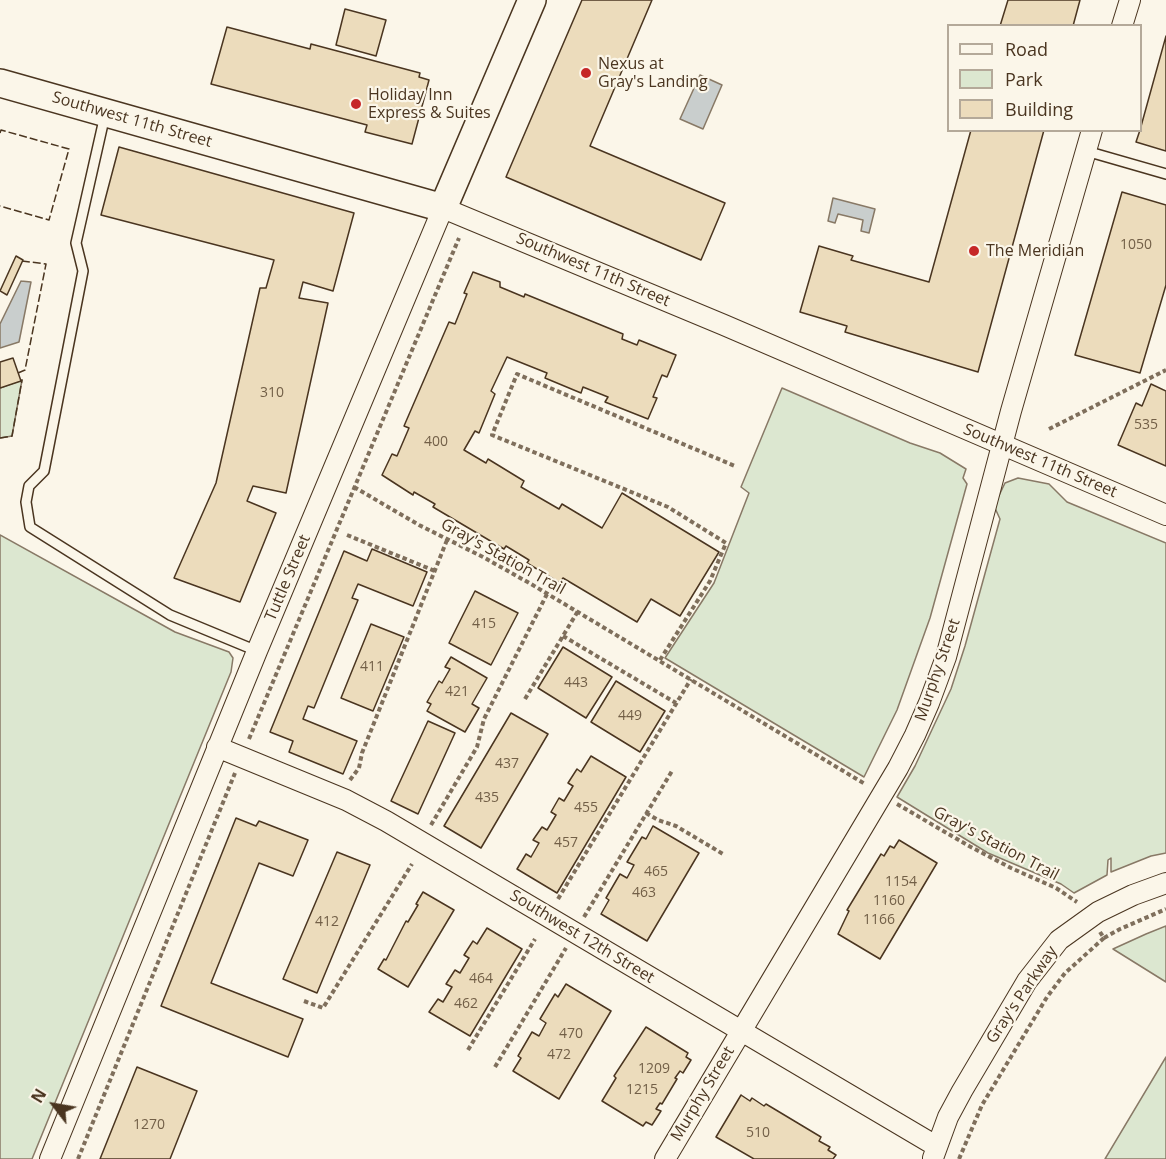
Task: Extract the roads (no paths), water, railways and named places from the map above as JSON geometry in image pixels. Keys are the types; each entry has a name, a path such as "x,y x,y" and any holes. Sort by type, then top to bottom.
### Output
{"street":[{"name":"Tuttle Street","path":"50,1159 217,747 532,0"},
{"path":"1123,24 1130,0"},
{"name":"Southwest 11th Street","path":"0,83 443,208 724,325 1166,515"},
{"name":"Murphy Street","path":"665,1159 915,735 946,657 1002,445 1091,132"},
{"name":"Southwest 12th Street","path":"217,747 336,796 386,821 741,1031 934,1153"},
{"name":"Gray's Parkway","path":"934,1153 962,1091 1012,1005 1059,940 1098,912 1133,895 1166,883"}],"lane":[{"path":"105,112 76,243 83,271 44,471 29,486 26,502 30,527 170,615 257,651"},
{"path":"1086,151 1166,174"}],"place":[{"name":"Nexus at Gray's Landing","path":"586,73"},
{"name":"Holiday Inn Express & Suites","path":"356,104"},
{"name":"The Meridian","path":"974,251"}]}
